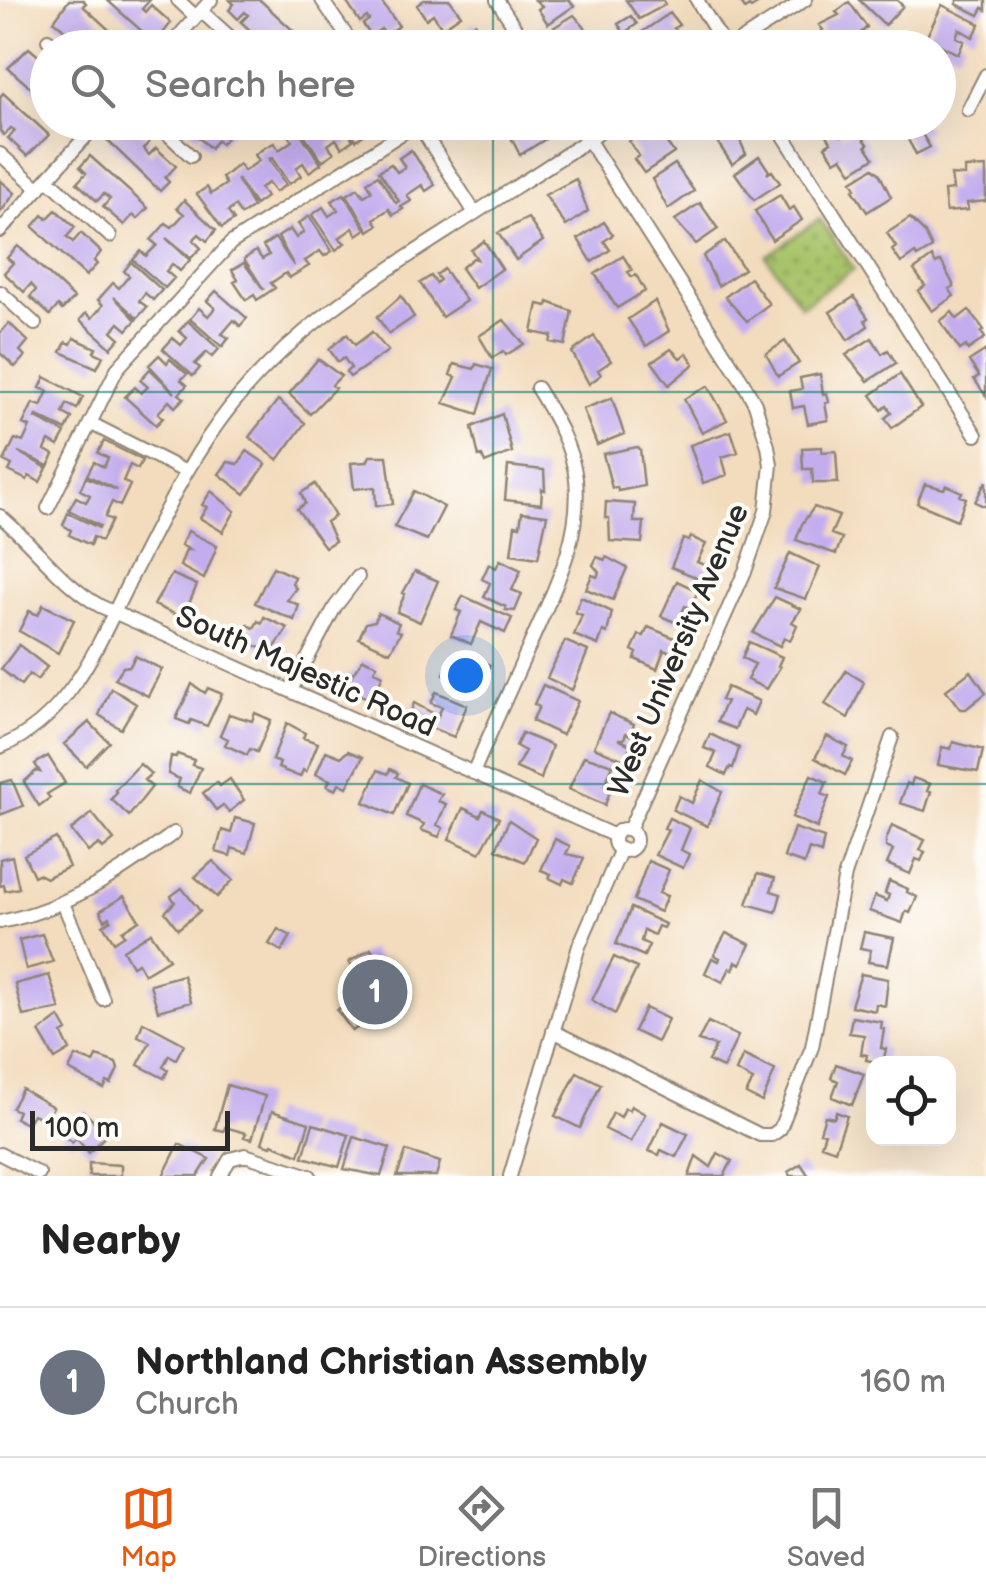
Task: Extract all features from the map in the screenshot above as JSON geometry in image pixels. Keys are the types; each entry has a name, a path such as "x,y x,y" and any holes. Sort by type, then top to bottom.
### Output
{"street":[{"path":"178,0 203,9 224,30"},
{"path":"322,0 343,30"},
{"path":"497,0 516,30"},
{"path":"696,0 716,30"},
{"path":"757,30 805,0"},
{"path":"184,30 203,9"},
{"path":"968,110 986,74"},
{"path":"0,231 83,140"},
{"path":"174,140 191,156"},
{"path":"48,508 117,369 231,243 391,140"},
{"path":"428,140 476,213"},
{"path":"0,747 34,728 64,700 186,472 231,406 298,336 361,286 588,140"},
{"name":"West University Avenue","path":"588,140 743,382 764,428 771,465 761,531 630,830 635,844 626,850 618,842"},
{"path":"787,140 976,435"},
{"path":"0,154 110,236"},
{"path":"0,292 35,324"},
{"path":"473,772 563,570 575,521 576,478 570,454 537,388"},
{"path":"90,423 186,472"},
{"name":"South Majestic Road","path":"0,516 27,538 75,592 618,842"},
{"path":"291,690 335,607 358,578"},
{"path":"552,1031 760,1135 772,1135 780,1129 812,1047 844,875 892,737"},
{"path":"0,922 63,903 99,885 174,833"},
{"path":"510,1176 579,946 618,842"},
{"path":"63,903 103,999"},
{"path":"0,1154 40,1174"},
{"path":"220,1176 230,1159 245,1156 310,1176"}],"green space":[{"path":"820,219 854,269 801,306 766,256"}],"building":[{"path":"69,0 83,0 83,6 109,30 65,30 54,21"},
{"path":"107,0 150,0 142,9 145,12 151,5 171,23 165,30 140,30"},
{"path":"230,0 260,0 292,30 250,30 241,22 248,15 245,12 238,19 229,10 234,4"},
{"path":"345,0 380,0 399,26 393,30 367,30 363,24 369,20 367,17 360,22"},
{"path":"424,0 450,0 461,15 442,28 433,14 426,19 417,5"},
{"path":"535,0 569,0 574,6 548,24 538,9 542,6"},
{"path":"626,0 663,0 665,5 639,19"},
{"path":"739,0 764,0 745,9"},
{"path":"859,0 897,0 903,6 885,25"},
{"path":"958,0 986,0 986,10 983,8 979,15 956,4"},
{"path":"849,2 867,27 823,30 819,25 839,15 836,12"},
{"path":"942,5 980,24 973,37 959,29 956,37 956,30 930,30"},
{"path":"670,13 679,25 675,30 645,30"},
{"path":"574,15 587,30 554,30"},
{"path":"631,16 637,24 622,30 618,24"},
{"path":"956,37 964,41 956,53"},
{"path":"30,49 30,87 8,68"},
{"path":"3,93 30,118 30,140 44,140 27,156 8,138 15,131 11,128 4,135 0,131"},
{"path":"107,140 149,140 144,148 149,155 156,148 176,166 160,191"},
{"path":"201,140 217,140 210,148"},
{"path":"305,140 321,164 309,172 303,163 296,168 301,176 289,184 269,159 286,185 275,192 268,183 260,188 266,197 255,205 237,179 253,207 241,215 235,206 228,212 234,220 222,228 197,194 207,187 211,194 226,184 222,178 239,164 244,171 259,161 255,155 264,148 274,143 279,150 292,141"},
{"path":"308,140 335,140 328,145 334,153 322,161"},
{"path":"337,140 353,140 342,148"},
{"path":"512,140 544,140 520,155"},
{"path":"665,140 674,153 644,173 634,159 639,156 629,141"},
{"path":"716,140 740,140 746,154 732,164"},
{"path":"865,140 874,158 852,172 842,157 835,161 825,146 831,142"},
{"path":"908,140 926,140 930,147 916,154"},
{"path":"411,150 435,185 426,191 422,185 407,195 411,201 403,209 393,215 389,209 374,219 378,225 369,231 347,195 358,188 364,196 372,191 367,182 378,175 396,203 399,201 379,171 391,164 397,172 405,167 399,158"},
{"path":"90,156 148,208 137,219 133,215 124,225 103,207 110,199 104,194 97,201 77,183 86,173 80,167"},
{"path":"759,156 769,171 767,174 772,171 780,183 754,200 735,173"},
{"path":"675,164 694,191 668,209 652,179"},
{"path":"986,167 986,201 967,203 968,210 946,212 944,191 953,190 951,175 965,176 965,168"},
{"path":"873,168 891,197 867,212 853,190 856,188 852,181"},
{"path":"576,179 588,211 566,226 545,195"},
{"path":"0,180 15,193 0,213"},
{"path":"344,194 366,229 357,235 353,228 339,238 345,243 336,250 312,215 323,207 329,216 338,210 332,201"},
{"path":"780,195 789,210 794,207 802,220 772,240 755,211"},
{"path":"184,200 216,230 207,241 199,234 193,240 201,248 191,258 166,238 190,260 180,271 172,264 166,271 174,278 165,288 133,260 141,251 146,256 157,245 151,240 166,223 172,227 184,214 177,208"},
{"path":"700,203 718,229 696,244 675,220"},
{"path":"56,210 75,227 67,237 73,242 81,233 101,252 86,276 33,227 43,215 47,219"},
{"path":"309,216 332,251 324,256 320,251 305,261 309,266 289,278 286,273 271,283 275,288 257,300 254,295 246,300 234,282 238,280 232,270 244,263 264,290 244,259 256,251 262,259 269,255 263,246 275,238 294,266 278,237 290,229 296,238 304,232 298,224"},
{"path":"528,218 543,241 516,260 498,233"},
{"path":"910,218 924,232 932,248 901,263 887,233"},
{"path":"604,222 613,235 604,241 610,250 592,262 578,239"},
{"path":"484,241 502,269 475,288 461,268 477,259 471,250"},
{"path":"725,241 744,269 718,286 703,256"},
{"path":"18,246 74,298 62,310 58,306 50,315 30,297 36,290 31,284 24,292 4,273 13,263 7,258"},
{"path":"623,256 632,270 628,272 632,277 636,275 645,291 617,308 595,274"},
{"path":"932,257 936,264 941,261 954,286 949,289 954,296 932,311 918,291 925,286 914,270"},
{"path":"131,262 162,290 153,300 145,293 139,301 147,307 137,318 114,297 136,320 127,330 119,323 112,331 120,338 111,348 80,320 86,313 92,318 103,305 98,300 113,283 119,288 129,276 124,271"},
{"path":"444,269 466,301 442,317 420,283 431,276 436,283 440,280 436,275"},
{"path":"750,278 769,304 747,321 725,297"},
{"path":"216,291 247,318 240,326 234,320 222,334 229,338 222,347 190,319 199,308 208,316 215,308 207,301"},
{"path":"401,296 414,317 389,334 377,317"},
{"path":"854,297 868,318 868,326 848,340 830,312"},
{"path":"655,301 669,331 646,346 628,319"},
{"path":"548,302 572,311 565,345 550,342 552,336 532,332 538,304 547,306"},
{"path":"969,310 984,330 981,332 985,338 968,350 966,346 960,350 940,321 952,312 957,319"},
{"path":"504,320 524,344 492,358 479,336"},
{"path":"188,321 219,349 212,357 207,352 195,364 200,368 193,376 163,349 173,338 181,345 187,338 179,331"},
{"path":"9,323 28,341 20,351 25,356 15,367 0,353 0,333"},
{"path":"372,332 388,351 350,377 346,372 351,368 344,358 338,362 329,349 347,334 355,345"},
{"path":"594,336 611,361 598,370 601,375 589,384 572,352"},
{"path":"74,338 96,348 94,352 103,356 97,368 61,352 66,342 71,344"},
{"path":"872,338 882,354 888,350 896,363 868,381 846,355"},
{"path":"785,341 799,363 778,376 766,354"},
{"path":"671,349 680,358 687,353 694,364 669,385 652,362"},
{"path":"986,350 986,396 974,379 979,376 969,361"},
{"path":"159,355 187,374 181,380 187,385 179,394 184,398 175,407 169,401 158,413 163,418 156,425 125,397 135,387 141,393 148,387 140,380 150,369 175,393 149,365"},
{"path":"318,359 341,376 310,414 289,394"},
{"path":"454,364 492,369 478,414 444,403 456,377 450,375"},
{"path":"820,374 823,394 827,393 829,402 825,403 828,420 808,424 804,406 793,408 790,391 802,389 800,378"},
{"path":"900,374 921,407 892,428 885,418 891,413 887,406 882,410 871,395"},
{"path":"45,377 83,397 77,409 67,404 63,413 72,418 66,430 37,416 65,433 58,446 49,441 45,450 54,455 48,466 18,452 47,468 40,482 9,471 12,465 4,461 15,439 23,442 30,427 23,424 33,403 41,406 48,391 40,388"},
{"path":"708,386 727,420 702,433 684,399"},
{"path":"612,398 624,434 597,445 583,409"},
{"path":"278,400 305,423 278,460 249,437"},
{"path":"502,414 512,452 485,463 479,457 472,427"},
{"path":"731,431 738,452 722,457 727,475 703,483 690,445"},
{"path":"104,441 142,460 138,469 130,465 123,481 130,485 120,506 112,502 105,517 112,520 101,541 93,537 90,545 69,535 71,530 63,525 68,513 100,526 69,510 76,497 86,502 90,495 80,490 86,477 117,490 87,475 94,462 104,467 108,458 98,453"},
{"path":"637,447 644,486 618,491 617,487 612,488 603,454"},
{"path":"822,447 822,452 836,451 838,483 813,483 812,469 803,469 802,448"},
{"path":"247,451 266,464 245,494 219,474 228,462 238,464"},
{"path":"370,456 387,456 393,504 376,506 375,487 354,489 351,463 367,462"},
{"path":"508,466 544,470 541,504 505,500"},
{"path":"986,481 986,507 975,502"},
{"path":"315,484 335,516 326,522 335,541 325,547 297,509 305,503 301,493"},
{"path":"925,484 944,489 946,485 962,492 960,496 966,498 957,520 917,503"},
{"path":"211,491 235,511 223,532 200,518 207,507 202,505"},
{"path":"414,491 444,507 427,540 394,527"},
{"path":"606,502 635,504 634,522 644,522 642,543 610,541"},
{"path":"814,507 839,516 831,534 842,538 836,554 796,540"},
{"path":"522,512 547,515 538,558 511,554 515,525 520,526"},
{"path":"188,531 217,546 204,579 180,566 186,550 190,550 181,545"},
{"path":"691,537 706,544 697,562 709,567 703,580 671,567 683,539 689,541"},
{"path":"790,553 820,567 806,599 774,588"},
{"path":"597,557 606,557 627,568 613,600 586,589 592,575 597,577 599,572 593,565"},
{"path":"500,560 521,570 512,590 522,594 515,611 505,610 506,607 484,597 490,583 482,579 489,564 496,568"},
{"path":"273,567 295,577 292,583 296,588 287,600 299,605 294,620 255,603"},
{"path":"415,571 438,581 420,622 397,612"},
{"path":"172,574 197,585 183,618 154,605"},
{"path":"677,581 698,591 677,623 661,616"},
{"path":"463,596 512,618 505,633 481,622 471,644 451,635"},
{"path":"581,597 612,612 607,633 603,631 598,645 574,635 582,615 575,612"},
{"path":"775,597 801,609 792,622 797,625 790,641 784,638 780,646 753,633"},
{"path":"43,605 74,620 58,653 19,631 29,611 38,615"},
{"path":"378,613 399,623 396,630 401,632 390,652 359,638 366,623 375,621"},
{"path":"264,617 288,628 271,653 242,639 248,625 254,628"},
{"path":"648,627 677,639 671,653 664,650 657,669 635,659 637,653 632,650"},
{"path":"565,641 588,651 572,690 547,678"},
{"path":"749,642 782,657 767,689 747,680 755,664 742,658"},
{"path":"19,645 47,667 37,680 29,674 21,685 1,669"},
{"path":"460,651 490,665 477,689 444,674"},
{"path":"135,656 162,669 148,696 115,679"},
{"path":"363,659 377,665 374,671 383,675 372,699 341,689 348,673 352,675"},
{"path":"846,671 864,682 848,718 825,704"},
{"path":"971,671 986,693 966,709 960,709 946,690"},
{"path":"192,684 205,693 208,688 222,694 207,726 176,719"},
{"path":"543,685 578,701 562,735 532,721 539,707 534,704"},
{"path":"727,687 759,701 753,715 743,710 735,729 717,722"},
{"path":"111,688 136,704 121,729 99,715"},
{"path":"436,692 467,705 454,737 408,719 414,703 438,716 442,707 431,703"},
{"path":"255,713 271,720 257,752 250,749 247,755 225,745 228,739 220,735 229,714 252,721"},
{"path":"609,713 634,724 630,735 626,733 624,739 618,739 631,745 624,760 594,747"},
{"path":"89,722 109,742 86,766 64,744"},
{"path":"287,723 305,733 303,738 318,743 300,777 278,768 280,763 272,760"},
{"path":"522,733 552,746 541,779 516,768 525,751 516,746"},
{"path":"710,734 739,748 733,768 726,775 710,767 716,753 704,748"},
{"path":"827,736 848,747 843,756 852,761 845,775 815,758"},
{"path":"953,742 983,750 978,772 938,765 942,747 951,749"},
{"path":"326,751 341,757 348,751 363,757 347,787 339,783 336,790 327,786 330,780 316,774"},
{"path":"48,756 65,783 47,794 50,798 39,806 24,782 40,772 35,764"},
{"path":"171,756 194,760 192,765 201,768 190,793 177,787 180,779 168,774"},
{"path":"584,756 613,765 604,786 611,789 605,805 569,789"},
{"path":"140,764 151,774 144,780 152,787 129,816 111,799"},
{"path":"390,769 408,783 394,815 364,802 378,770 388,774"},
{"path":"811,775 827,782 822,794 829,797 817,828 792,817"},
{"path":"913,778 930,784 925,811 900,803 907,783 911,785"},
{"path":"230,779 244,800 229,812 223,805 216,810 203,793 217,782 220,786"},
{"path":"12,780 23,806 0,815 0,783"},
{"path":"702,780 722,792 707,826 673,810 679,796 692,803"},
{"path":"419,784 442,794 438,801 446,804 437,825 443,828 439,837 421,830 424,824 406,816"},
{"path":"463,808 480,816 483,810 499,818 480,853 449,839"},
{"path":"92,813 114,840 103,849 99,844 88,852 71,830"},
{"path":"235,818 255,823 247,853 232,848 230,856 216,852 222,830 231,833"},
{"path":"669,818 690,828 681,850 689,854 683,868 655,855 668,830 664,828"},
{"path":"509,820 536,838 525,862 496,849"},
{"path":"892,825 925,840 920,850 925,852 921,861 916,859 910,874 887,864 893,850 886,847"},
{"path":"794,828 824,838 821,853 809,849 804,864 784,857"},
{"path":"56,838 69,867 46,878 34,876 24,855"},
{"path":"555,839 570,846 566,854 584,858 573,883 564,879 562,884 541,870"},
{"path":"12,856 19,888 5,891 4,885 0,886 0,859"},
{"path":"213,861 233,880 217,897 195,877"},
{"path":"648,861 669,870 659,893 667,896 660,912 634,900"},
{"path":"758,873 775,878 771,891 781,894 776,912 747,904"},
{"path":"889,881 917,897 902,923 869,911 875,896 887,901"},
{"path":"182,888 200,911 178,929 165,912 175,902 171,896"},
{"path":"124,896 139,920 114,942 103,925 110,917 105,920 100,911"},
{"path":"631,908 665,924 663,928 658,926 654,935 644,930 641,941 649,945 644,956 616,944"},
{"path":"278,929 291,936 282,951 269,944"},
{"path":"864,932 894,938 888,965 868,962 871,950 860,948"},
{"path":"151,933 169,959 144,974 138,963 132,966 123,950"},
{"path":"726,933 750,944 741,964 736,962 733,970 730,968 723,982 705,973 712,958 719,961 714,955"},
{"path":"42,934 53,962 26,969 19,940"},
{"path":"371,949 403,999 352,1031 337,1010 348,1002 356,974 349,962"},
{"path":"614,957 637,968 615,1014 592,1000"},
{"path":"861,974 888,979 885,1006 876,1004 875,1011 851,1006"},
{"path":"49,975 60,1009 23,1016 15,984"},
{"path":"183,975 191,1002 158,1011 150,984"},
{"path":"645,1008 668,1019 657,1042 634,1031"},
{"path":"59,1017 67,1031 62,1034 70,1050 55,1059 39,1032"},
{"path":"852,1017 882,1022 884,1056 861,1054 864,1035 849,1033"},
{"path":"143,1022 184,1044 176,1059 169,1055 163,1067 168,1070 164,1078 138,1065 150,1042 138,1036"},
{"path":"708,1022 738,1036 723,1068 708,1061 716,1046 698,1041"},
{"path":"743,1055 775,1070 762,1102 746,1094 753,1080 736,1071"},
{"path":"76,1056 94,1063 97,1056 116,1063 118,1069 111,1084 107,1082 104,1089 69,1070"},
{"path":"836,1064 864,1074 852,1105 832,1097 838,1081 831,1078"},
{"path":"577,1072 601,1084 580,1128 555,1116"},
{"path":"227,1085 265,1096 252,1139 244,1137 246,1133 225,1127 224,1131 215,1129"},
{"path":"22,1089 53,1107 46,1120 33,1114 27,1124 15,1118 18,1111 12,1108"},
{"path":"631,1106 645,1114 631,1142 605,1129 613,1113 621,1117 625,1108 629,1110"},
{"path":"83,1111 107,1134 89,1153 76,1138 72,1143 61,1133"},
{"path":"272,1111 309,1123 299,1155 262,1143"},
{"path":"836,1112 847,1116 835,1150 821,1145 825,1133 820,1132 825,1116 834,1118"},
{"path":"663,1122 688,1134 676,1157 661,1150 659,1155 649,1151"},
{"path":"313,1124 349,1135 339,1167 303,1157"},
{"path":"354,1137 390,1148 381,1176 344,1169"},
{"path":"179,1144 209,1159 198,1176 163,1176"},
{"path":"406,1151 440,1162 436,1176 397,1176"},
{"path":"718,1153 732,1161 724,1176 689,1176 696,1156 711,1167"},
{"path":"89,1163 121,1165 121,1176 89,1176"},
{"path":"801,1164 809,1176 790,1176 788,1172"}],"place":[{"name":"Northland Christian Assembly","path":"375,992"}]}
